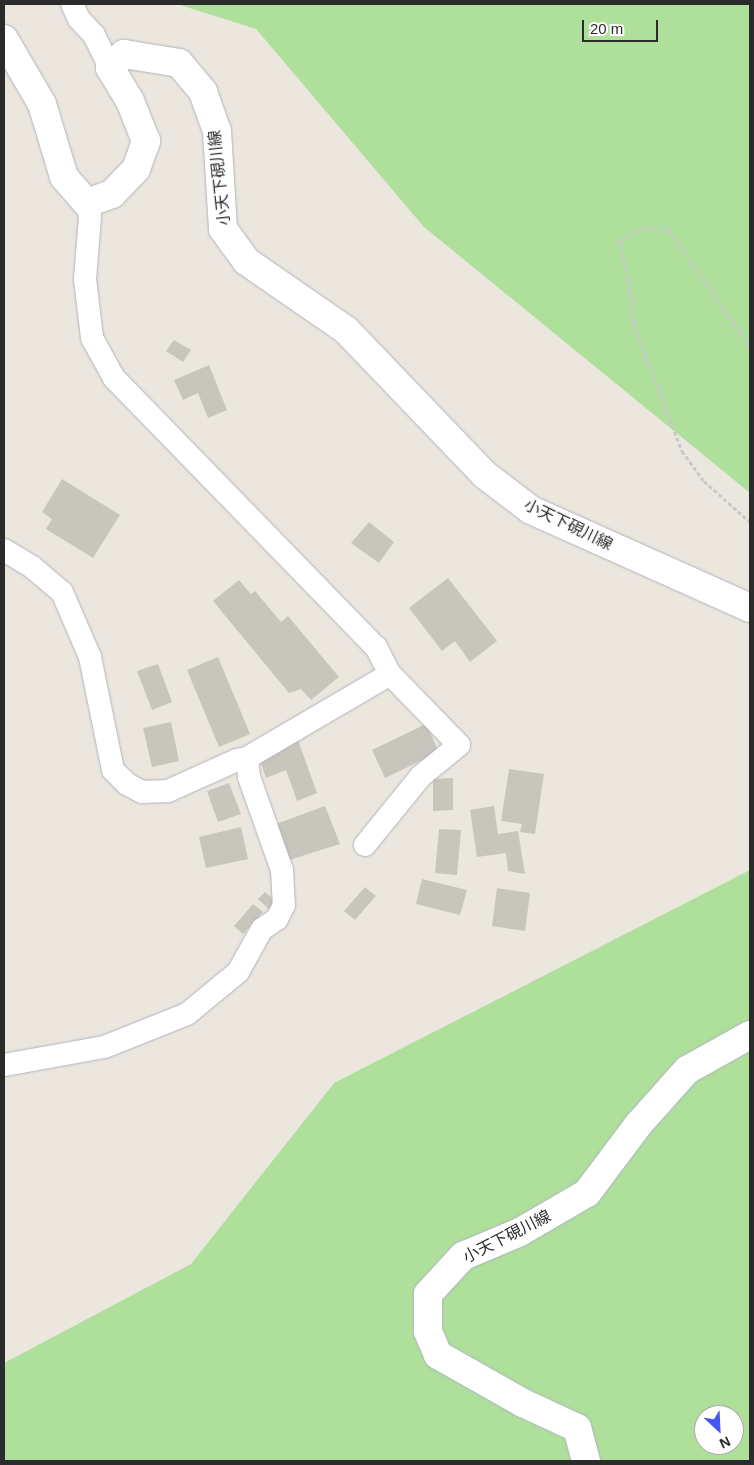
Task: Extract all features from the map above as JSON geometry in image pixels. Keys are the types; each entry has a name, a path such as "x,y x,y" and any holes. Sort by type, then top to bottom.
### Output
{"main road":[{"path":"4,39 42,104 64,178 88,203 112,194 136,169 146,141 130,100 110,68"},
{"name":"小天下硯川線","path":"110,68 124,54 179,63 206,100 216,131 223,230 246,262 346,330 485,475 531,510 750,608"},
{"name":"小天下硯川線","path":"586,1461 577,1428 523,1403 438,1355 428,1331 428,1294 463,1256 520,1232 587,1193 638,1124 687,1070 750,1035"}],"street":[{"path":"72,4 79,19 94,35 110,68"},
{"path":"88,203 90,216 85,279 92,338 114,378 376,648 390,674 459,745 421,776 364,846"},
{"path":"4,550 32,567 62,592 90,658 113,770 127,784 142,792 168,791 237,760 247,758 390,674"},
{"path":"4,1065 104,1047 123,1040 187,1014 238,972 262,929 276,919 284,905 282,870 249,777 247,758"}],"path":[{"path":"750,348 668,229 646,227 618,242 629,281 635,328 682,452 704,481 750,522"}],"green space":[{"path":"177,4 750,4 750,493 424,227 256,29"},
{"path":"750,870 750,1461 4,1461 4,1363 191,1264 334,1083"}],"building":[{"path":"174,340 191,350 183,362 166,351"},
{"path":"209,365 227,410 208,418 198,393 183,400 174,380"},
{"path":"62,479 120,515 93,558 46,529 52,519 42,512"},
{"path":"369,522 394,542 379,563 351,543"},
{"path":"448,578 497,641 470,662 455,641 442,651 409,608"},
{"path":"239,580 251,594 255,591 281,622 288,616 339,677 311,700 301,689 289,693 213,601"},
{"path":"218,657 250,734 219,747 187,670"},
{"path":"158,664 172,702 152,710 137,671"},
{"path":"171,722 179,761 152,767 143,728"},
{"path":"426,724 439,752 385,778 372,750"},
{"path":"298,740 317,793 297,801 286,770 266,778 258,754"},
{"path":"509,769 544,774 535,834 520,832 522,824 501,821"},
{"path":"453,778 453,810 433,811 433,779"},
{"path":"229,783 241,814 218,822 207,791"},
{"path":"325,806 340,844 289,860 276,824"},
{"path":"494,806 498,834 518,831 525,874 508,871 506,853 477,857 470,810"},
{"path":"241,827 248,859 206,868 199,837"},
{"path":"439,829 461,830 457,875 435,873"},
{"path":"422,879 467,890 460,915 416,904"},
{"path":"365,887 376,896 355,920 344,911"},
{"path":"497,888 530,893 525,931 492,926"},
{"path":"265,892 280,905 273,913 258,899"},
{"path":"253,904 263,912 243,934 234,926"}]}
